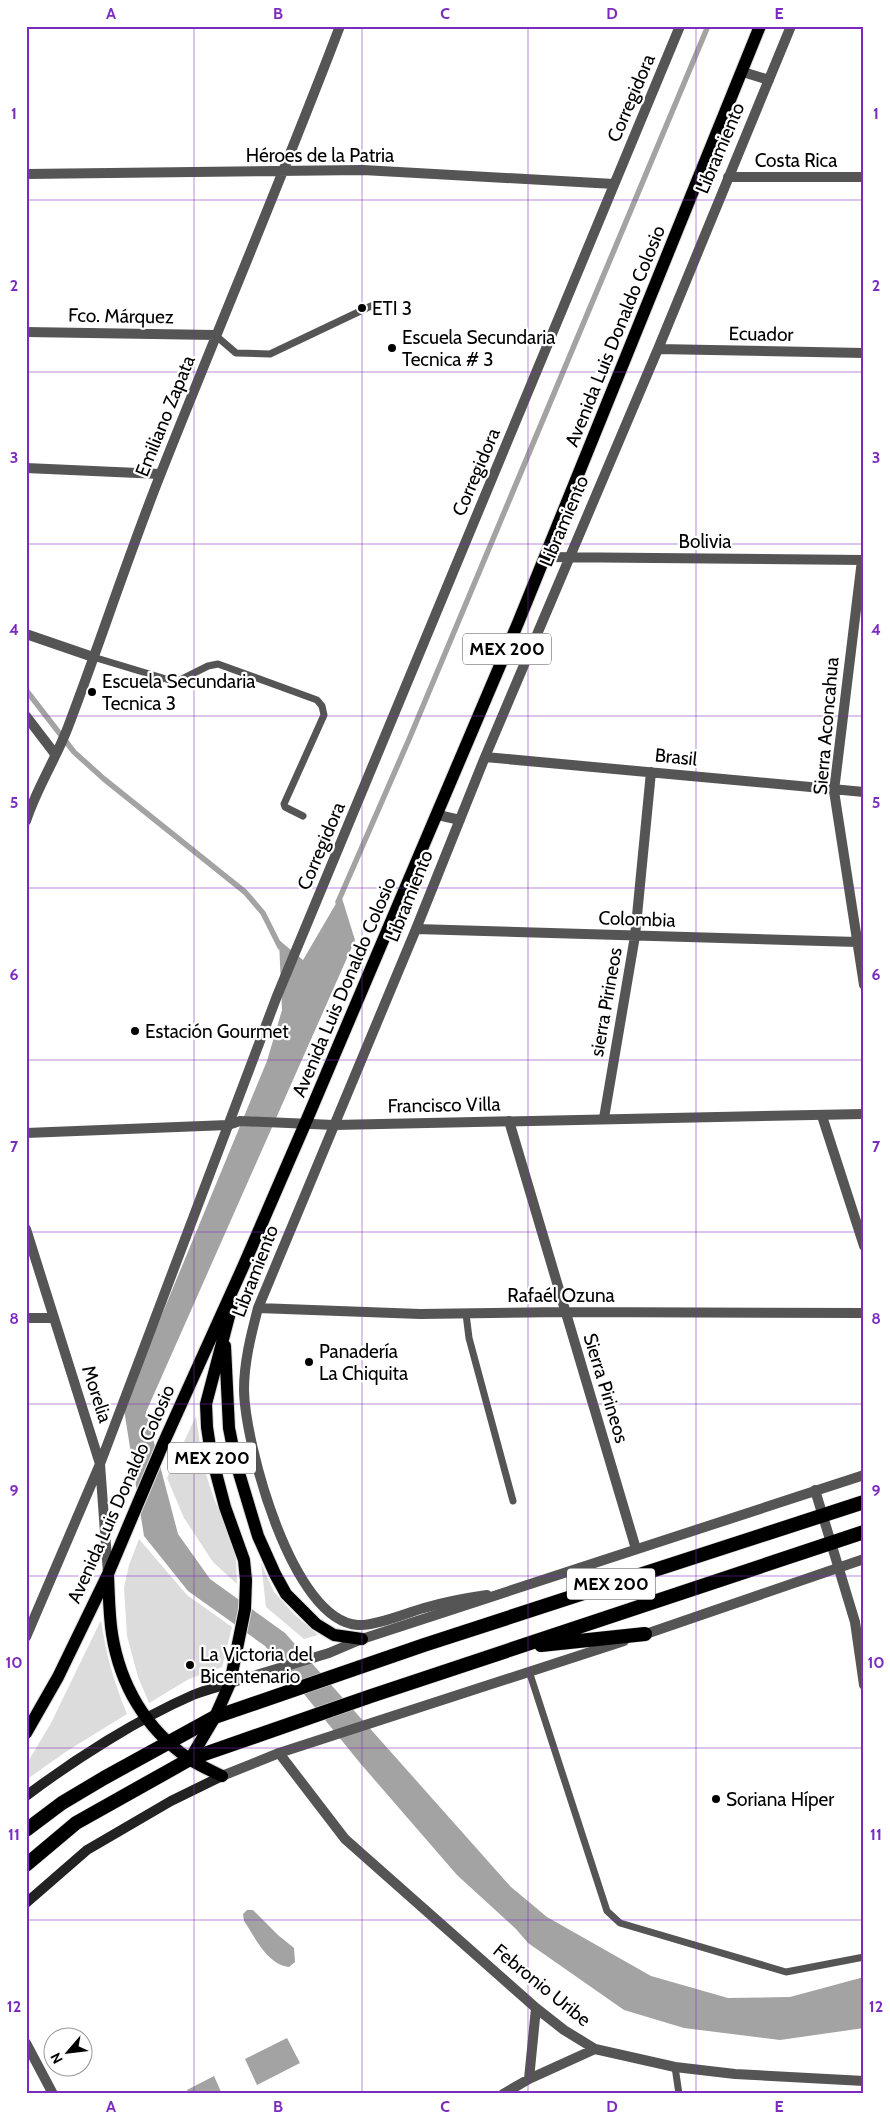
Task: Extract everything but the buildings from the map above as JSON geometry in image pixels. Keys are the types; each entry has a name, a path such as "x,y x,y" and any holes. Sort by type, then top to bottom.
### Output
{"highway":[{"name":"MEX 200","path":"26,1830 62,1803 167,1742 215,1717 424,1645 864,1502"},
{"name":"MEX 200","path":"26,1865 76,1823 190,1759 513,1648 864,1532"},
{"path":"513,1648 644,1634"}],"main road":[{"name":"Avenida Luis Donaldo Colosio","path":"26,1733 58,1677 108,1574 438,815 743,72 760,26"},
{"name":"Avenida Luis Donaldo Colosio","path":"230,1683 245,1609 246,1580 244,1560 225,1506 211,1454 206,1404 243,1266"},
{"path":"225,1333 229,1428 236,1463 258,1536 286,1594 316,1624 334,1635 362,1639"},
{"path":"108,1574 112,1634 120,1668 131,1696 146,1718 167,1742 190,1759 222,1776"},
{"path":"26,1796 53,1776 146,1718 195,1694 230,1683"},
{"name":"MEX 200","path":"190,1759 215,1717 230,1683"},
{"path":"26,1904 87,1850 171,1801 222,1776"}],"street":[{"name":"Emiliano Zapata","path":"26,821 30,794 58,749 68,728 160,474 215,335 284,172 340,26"},
{"name":"Corregidora","path":"26,1637 100,1464 277,996 680,26"},
{"name":"Libramiento","path":"508,1592 465,1598 396,1618 358,1625 342,1620 319,1602 297,1572 264,1491 251,1446 244,1389 247,1352 258,1308 568,557 658,350 791,26"},
{"path":"743,72 769,80"},
{"name":"Héroes de la Patria","path":"26,174 363,170 614,184"},
{"name":"Costa Rica","path":"728,177 864,177"},
{"name":"Fco. Márquez","path":"26,332 215,335"},
{"name":"Ecuador","path":"658,350 864,353"},
{"path":"26,468 160,474"},
{"name":"Bolivia","path":"545,557 863,560"},
{"name":"Sierra Aconcahua","path":"863,560 834,791 864,985"},
{"path":"26,634 93,657"},
{"path":"26,716 58,749"},
{"name":"Brasil","path":"485,758 651,772 834,791 864,792"},
{"name":"sierra Pirineos","path":"604,1118 635,936 651,772"},
{"path":"438,815 460,820"},
{"name":"Colombia","path":"416,929 857,942"},
{"name":"Francisco Villa","path":"26,1133 228,1125 240,1121 334,1125 864,1114"},
{"path":"822,1116 864,1246"},
{"name":"Sierra Pirineos","path":"509,1121 636,1549"},
{"name":"Morelia","path":"26,1229 100,1464 108,1574"},
{"name":"Rafaél Ozuna","path":"258,1308 420,1314 565,1312 864,1313"},
{"path":"26,1318 54,1318"},
{"path":"230,1683 329,1653 362,1639 864,1475"},
{"path":"815,1490 854,1622 864,1685"},
{"path":"222,1776 279,1753 644,1634 864,1559"},
{"name":"Febronio Uribe","path":"279,1753 346,1839 536,2008 564,2030 595,2049 675,2067 735,2074 864,2081"},
{"path":"529,2079 536,2008"},
{"path":"26,2043 53,2094"},
{"path":"503,2094 519,2090 529,2079 595,2049"}],"lane":[{"path":"215,335 236,353 270,354 371,306"},
{"path":"93,657 176,682 208,666 218,664 317,700 322,706 324,715 284,804 285,807 302,816"},
{"path":"466,1314 469,1338 513,1501"},
{"path":"529,1671 607,1911 620,1923 786,1972 864,1957"},
{"path":"675,2067 679,2094"}],"shaded area":[{"path":"341,895 355,940 146,1412 178,1534 210,1579 285,1633 511,1887 547,1917 651,1976 728,1998 790,1997 864,1977 864,2028 780,2040 684,2028 624,2010 528,1943 516,1929 457,1875 360,1763 265,1646 188,1591 144,1536 123,1403 146,1353 267,1061 282,1010 279,940 303,960"},
{"path":"196,1416 203,1465 214,1499 230,1534 236,1559 237,1584 213,1562 184,1518 167,1478"},
{"path":"139,1539 187,1595 232,1627 222,1667 189,1679 149,1703 138,1677 127,1636 124,1588 129,1565"},
{"path":"261,1563 274,1592 295,1615 318,1635 304,1639 266,1607"},
{"path":"101,1620 111,1668 127,1714 67,1751 26,1780 26,1765 51,1723"},
{"path":"247,1910 253,1910 294,1948 295,1962 289,1967 274,1961 263,1950 244,1921 243,1914"},
{"path":"287,2038 300,2063 257,2085 245,2059"},
{"path":"214,2076 222,2094 189,2094 187,2090"}],"waterway":[{"path":"338,902 410,737 708,26"},
{"path":"26,690 74,752 104,779 245,892 263,913 280,947"}],"place":[{"name":"ETI 3","path":"362,308"},
{"name":"Escuela Secundaria Tecnica # 3","path":"392,348"},
{"name":"Escuela Secundaria Tecnica 3","path":"92,692"},
{"name":"Estación Gourmet","path":"135,1031"},
{"name":"Panadería La Chiquita","path":"309,1362"},
{"name":"La Victoria del Bicentenario","path":"190,1665"},
{"name":"Soriana Híper","path":"716,1799"}]}
